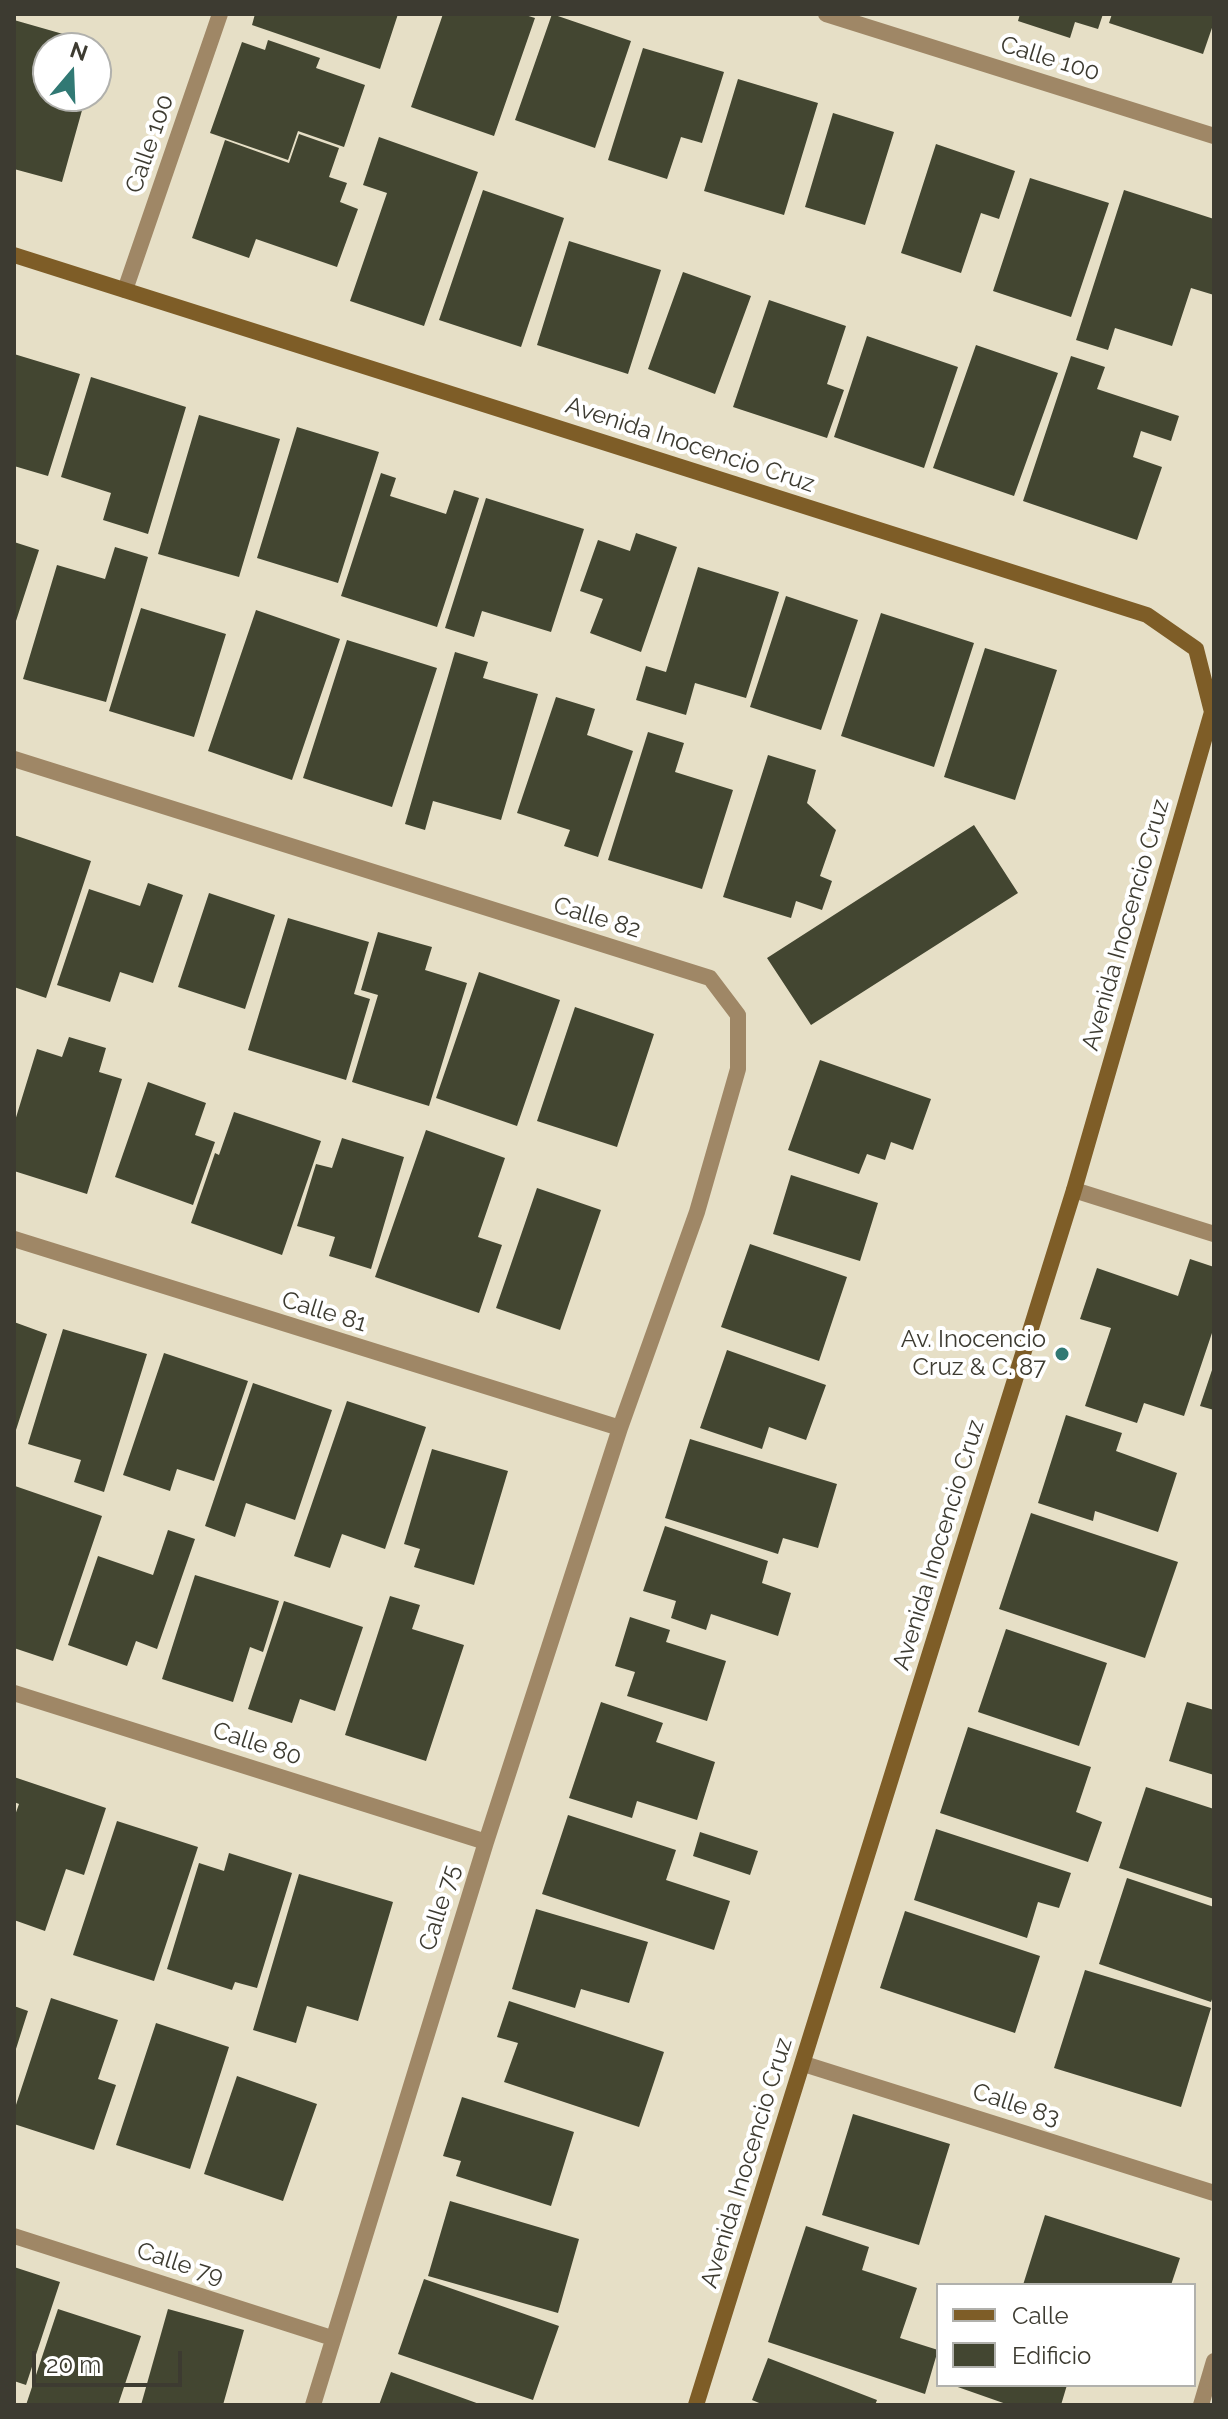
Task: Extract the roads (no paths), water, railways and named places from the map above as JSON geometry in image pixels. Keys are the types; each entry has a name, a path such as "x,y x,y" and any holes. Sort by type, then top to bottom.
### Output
{"street":[{"name":"Calle 100","path":"125,290 220,14"},
{"name":"Calle 100","path":"826,14 1214,136"},
{"name":"Avenida Inocencio Cruz","path":"14,255 1147,615 1196,649 1212,712 1074,1190 696,2405"},
{"name":"Calle 82","path":"14,759 710,978 738,1015 738,1069 697,1212 620,1428"},
{"path":"1074,1190 1214,1234"},
{"name":"Calle 81","path":"14,1239 620,1428"},
{"name":"Calle 75","path":"313,2405 486,1842 620,1428"},
{"name":"Calle 80","path":"14,1693 486,1842"},
{"name":"Calle 83","path":"804,2064 1214,2193"},
{"name":"Calle 79","path":"14,2236 332,2338"},
{"path":"1201,2405 1214,2361"}],"place":[{"name":"Av. Inocencio Cruz & C. 87","path":"1062,1354"}]}
